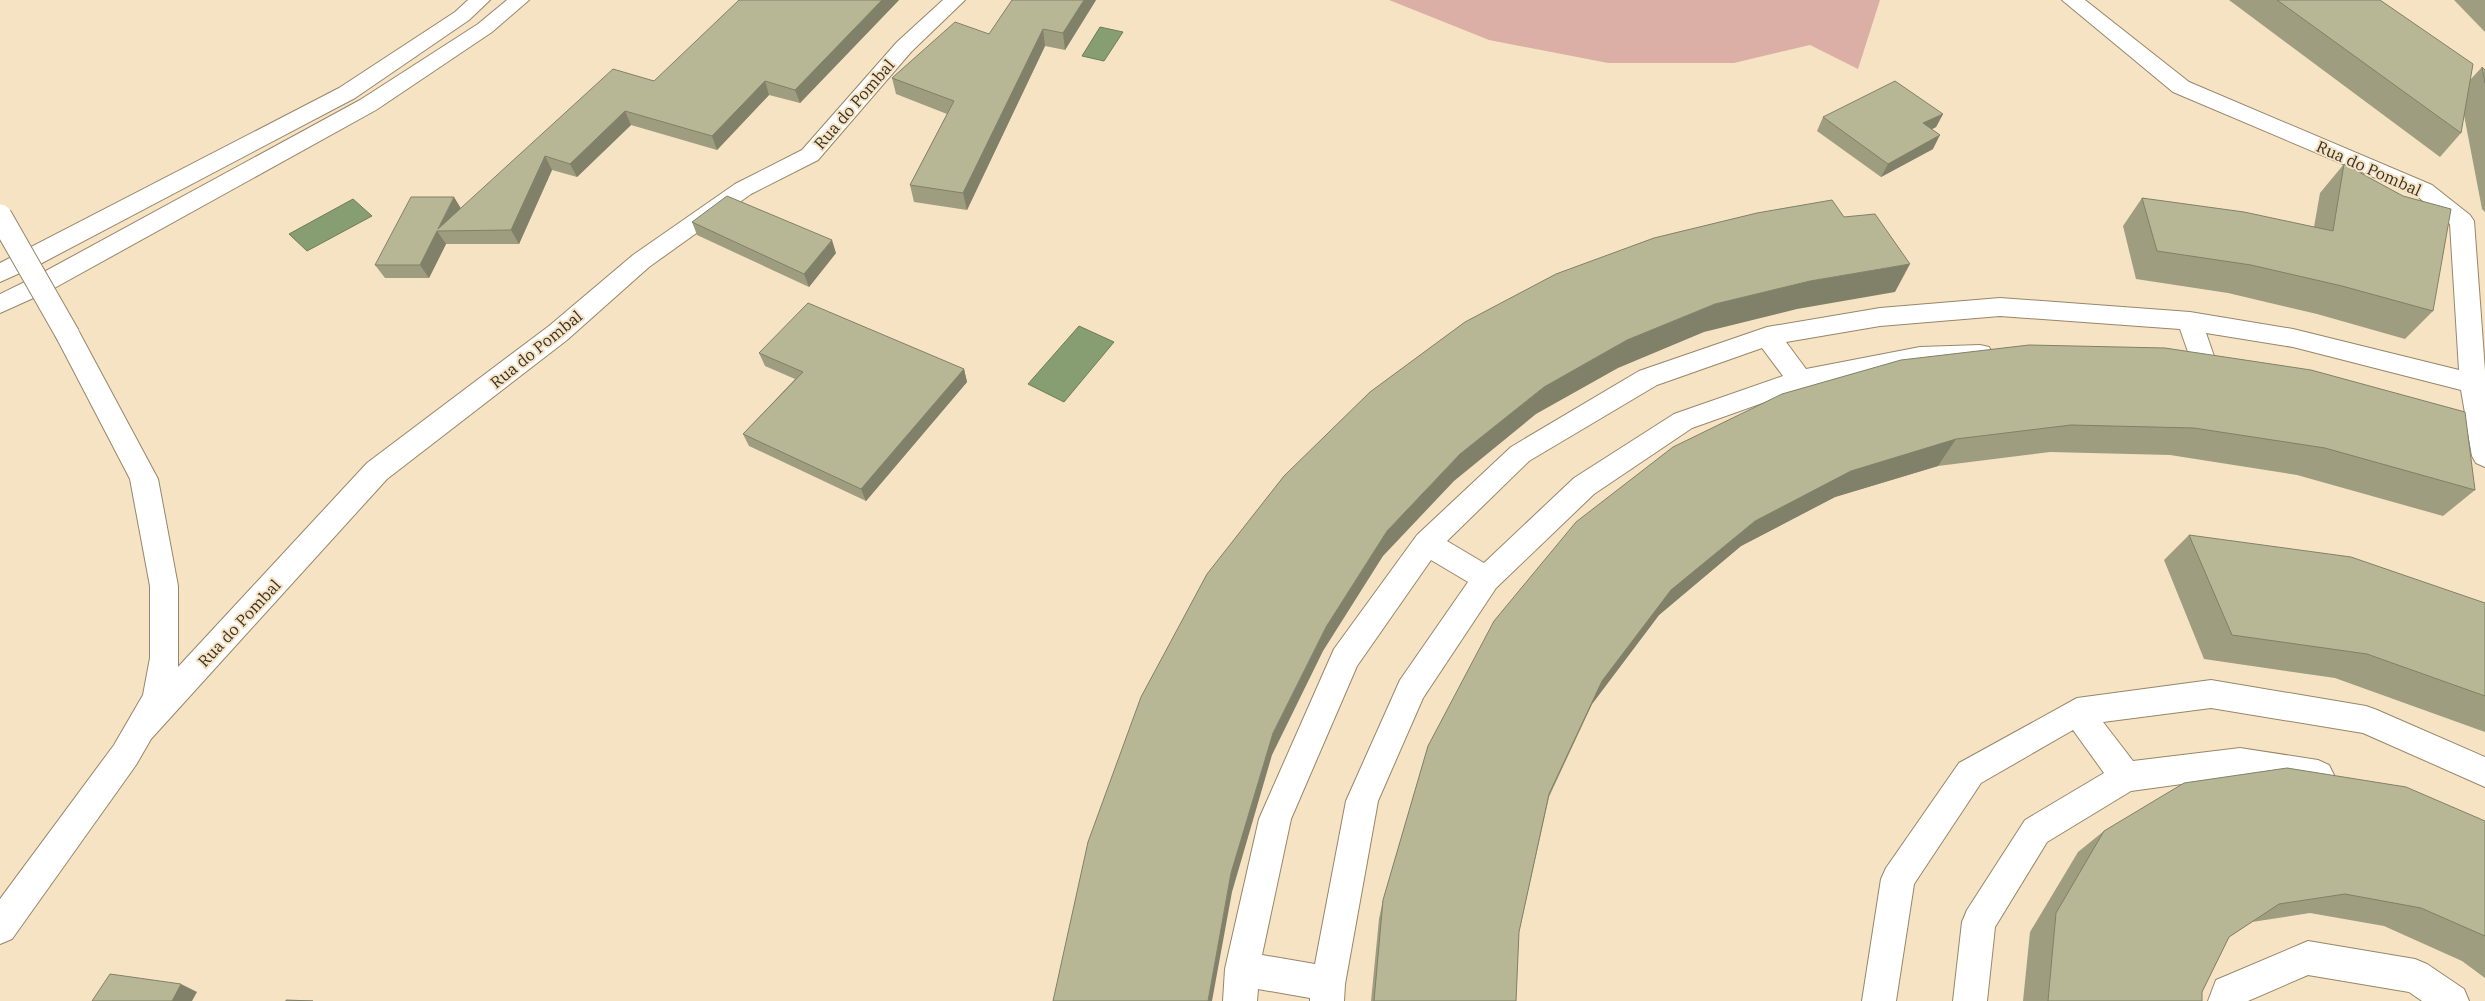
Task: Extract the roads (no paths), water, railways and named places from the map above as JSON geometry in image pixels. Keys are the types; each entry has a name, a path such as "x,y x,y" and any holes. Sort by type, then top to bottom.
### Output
{"main road":[{"path":"0,273 348,93 462,16 480,0"},
{"path":"0,304 40,285 368,106 485,28 519,0"},
{"name":"Rua do Pombal","path":"141,729 377,472 558,333 641,261 743,189 810,155 904,47 955,0"},
{"name":"Rua do Pombal","path":"2072,0 2181,86 2424,190 2462,221 2473,383 2485,456"},
{"path":"0,216 68,335 144,479 162,576 165,658 158,698 141,729 125,755 0,927"},
{"path":"2007,353 1920,356 1800,380 1684,421 1584,486 1486,579 1411,690 1362,801 1328,992 1241,985 1275,819 1345,658 1427,542 1520,454 1648,378 1767,336 1880,317 2000,307 2190,320 2293,338 2473,383"},
{"path":"2190,320 2203,362"},
{"path":"1767,336 1800,380"},
{"path":"2174,360 2203,362 2231,368"},
{"path":"2407,408 2481,427"},
{"path":"1427,542 1486,579"},
{"path":"1879,1001 1898,879 1964,781 1970,773 2077,712 2211,694 2366,720 2485,772"},
{"path":"2077,712 2126,777"},
{"path":"1970,1001 1980,922 2036,831 2126,777 2240,762 2343,780"},
{"path":"2226,1001 2228,992 2308,958 2415,976 2452,1001"}]}
